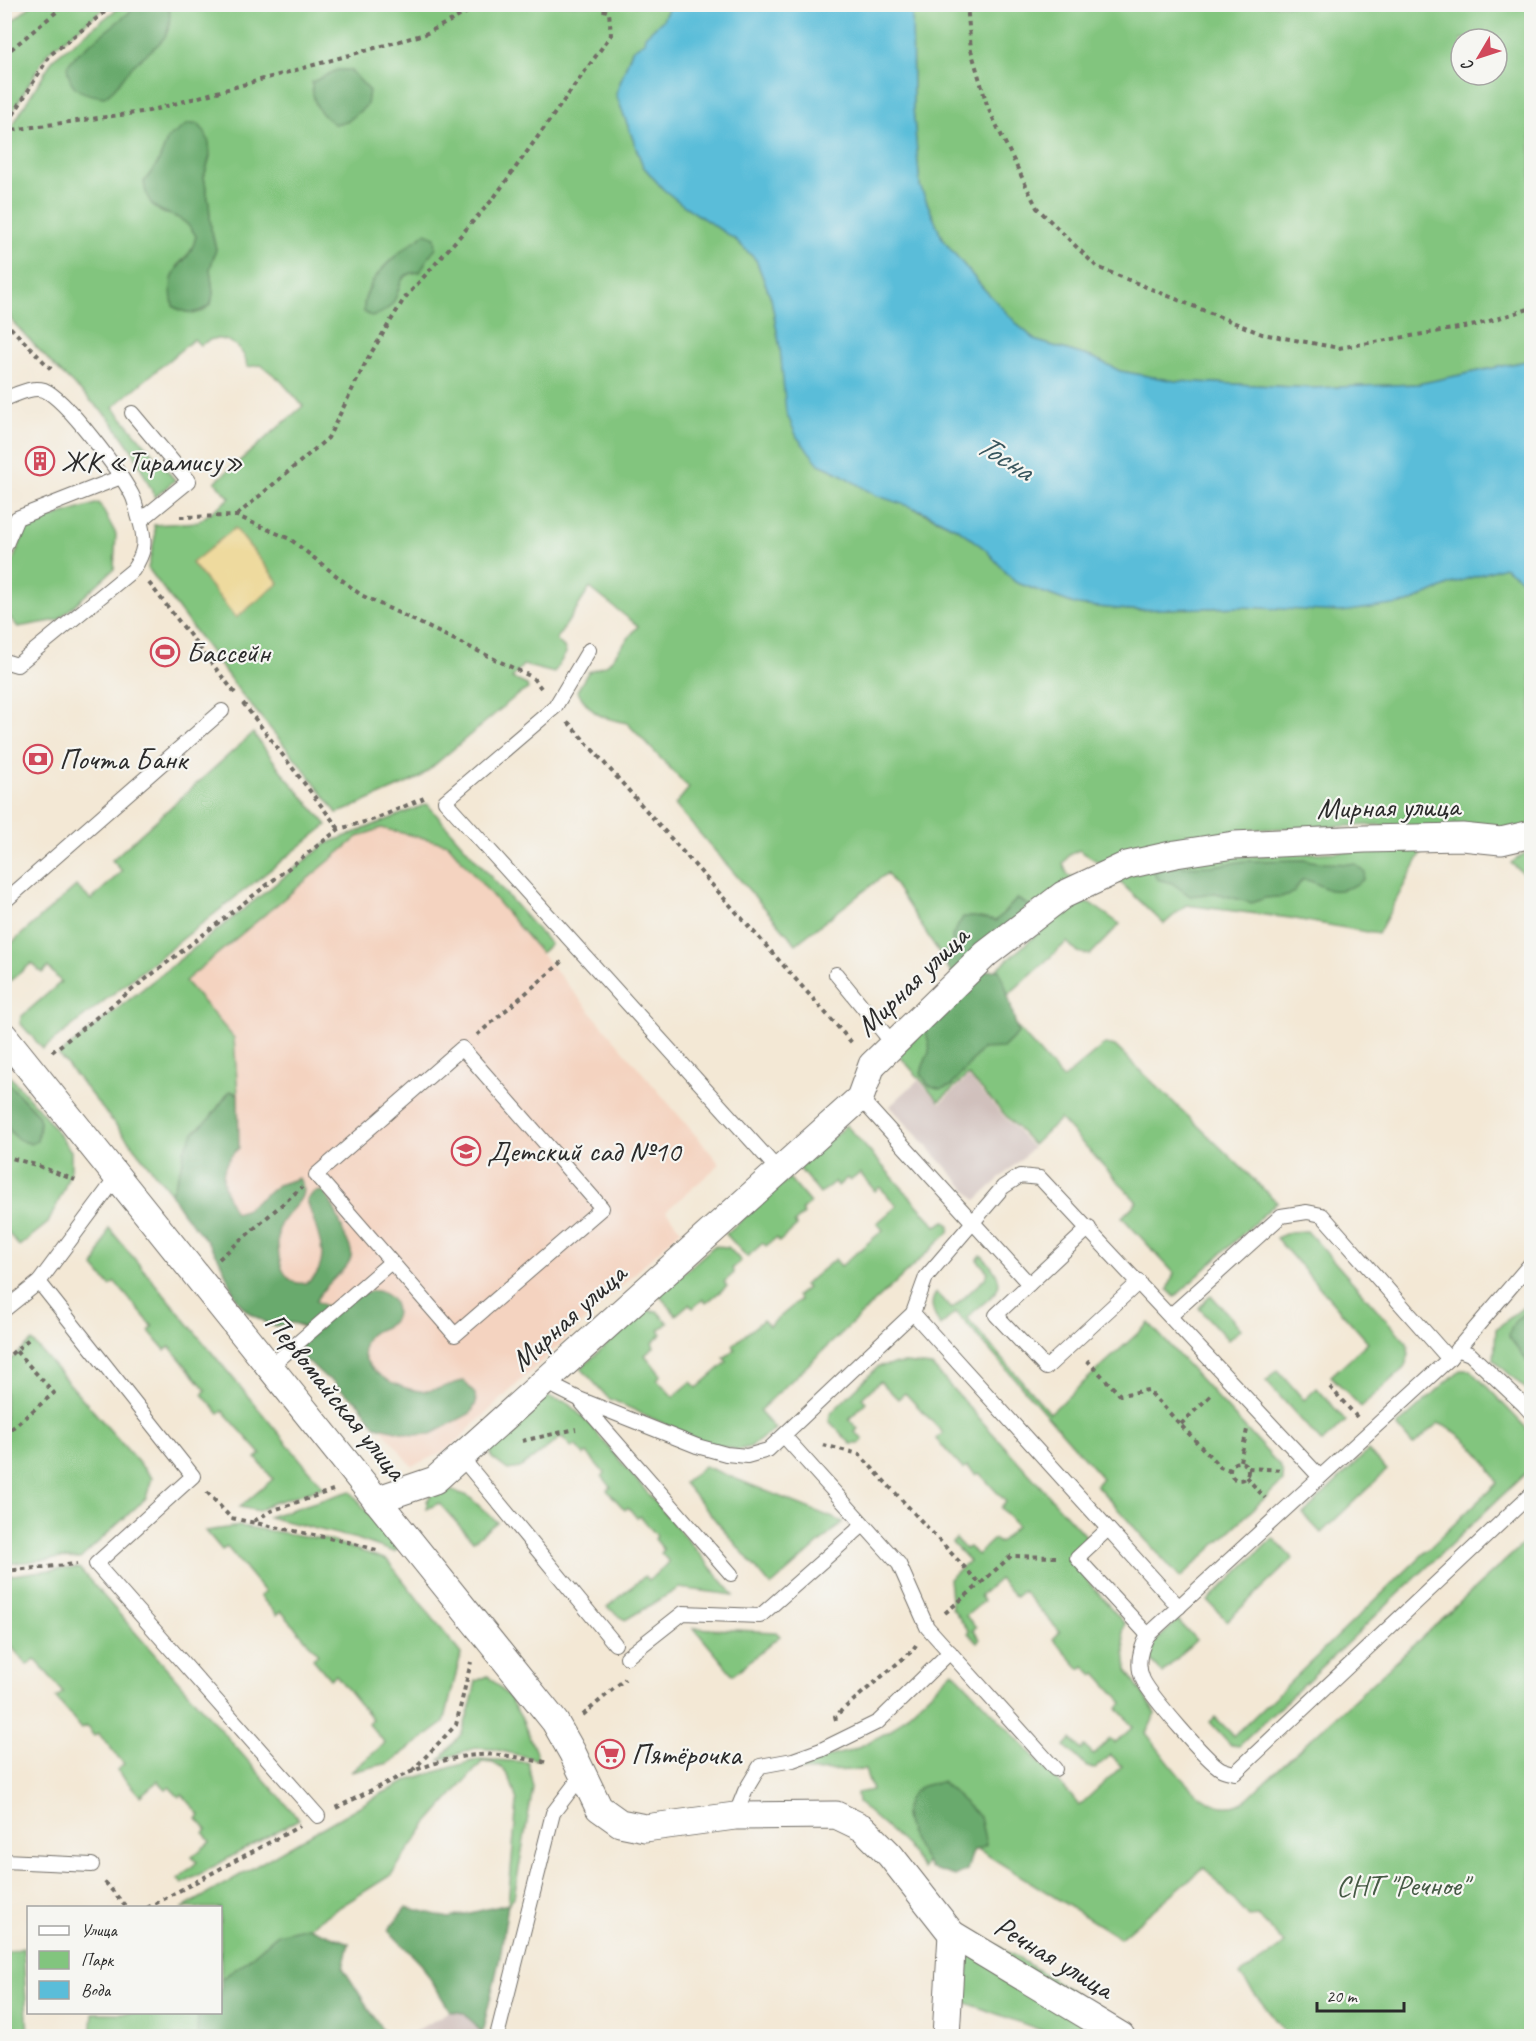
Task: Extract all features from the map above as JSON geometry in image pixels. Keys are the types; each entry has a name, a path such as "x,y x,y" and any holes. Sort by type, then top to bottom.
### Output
{"street":[{"name":"Мирная улица","path":"369,1491 435,1480 860,1098 872,1065 893,1044 986,954 1063,895 1127,865 1176,854 1234,845 1441,838 1501,841 1532,834"},
{"name":"Первомайская улица","path":"4,1036 563,1734 599,1808 620,1823 645,1828 735,1816"},
{"path":"735,1816 836,1815 862,1828 890,1855 952,1934 946,2037"},
{"name":"Речная улица","path":"952,1934 1121,2037"}],"lane":[{"path":"4,399 30,389 42,389 55,396 122,477 133,497 144,535 143,555 133,570 17,665 4,661"},
{"path":"132,413 189,481 140,521"},
{"path":"4,549 17,518 122,477"},
{"path":"589,650 555,707 445,801 780,1171"},
{"path":"4,902 222,711"},
{"path":"837,974 893,1044"},
{"path":"462,1048 602,1208 455,1335 316,1175 462,1048"},
{"path":"860,1098 1029,1284"},
{"path":"545,1382 579,1399 667,1435 726,1454 747,1456 768,1450 913,1313 926,1276 1003,1187 1020,1176 1040,1178 1320,1477"},
{"path":"4,1310 39,1282 117,1177"},
{"path":"1170,1316 1281,1216 1307,1212 1322,1215 1453,1354 1470,1354 1532,1414"},
{"path":"1089,1228 996,1315 1046,1368 1139,1282"},
{"path":"270,1367 391,1262"},
{"path":"1532,1262 1453,1354 1148,1635 1139,1659 1143,1679 1158,1701 1209,1759 1221,1768 1235,1773 1532,1493"},
{"path":"39,1282 193,1476 96,1564 318,1816"},
{"path":"913,1313 1179,1607"},
{"path":"579,1399 731,1574"},
{"path":"784,1436 899,1564 927,1627 1055,1769"},
{"path":"461,1457 615,1644"},
{"path":"627,1657 683,1613 760,1616 863,1525"},
{"path":"1108,1529 1077,1558 1148,1635"},
{"path":"735,1816 745,1791 760,1766 793,1760 845,1740 878,1722 950,1652"},
{"path":"497,2037 553,1813 582,1775"},
{"path":"4,1861 92,1865"}],"path":[{"path":"4,55 66,4"},
{"path":"4,130 50,55 115,4"},
{"path":"4,130 149,111 425,34 483,4"},
{"path":"237,516 328,438 368,358 404,299 493,198 611,35 609,12 588,4"},
{"path":"967,4 971,50 988,108 1037,208 1097,267 1262,334 1339,348 1476,325 1532,308"},
{"path":"4,311 9,326"},
{"path":"195,517 237,516 290,539 361,595 532,677 555,707 872,1065"},
{"path":"49,1054 339,829 145,579"},
{"path":"462,1048 578,947"},
{"path":"4,1156 75,1180"},
{"path":"198,1277 316,1175"},
{"path":"4,1360 30,1338"},
{"path":"1072,1344 1120,1395 1148,1390 1220,1467 1230,1470 1234,1478 1241,1480 1246,1477 1248,1468 1243,1462 1236,1462 1230,1470"},
{"path":"4,1436 54,1394 15,1350"},
{"path":"1180,1424 1229,1378"},
{"path":"1330,1387 1370,1431"},
{"path":"521,1442 574,1430 596,1419"},
{"path":"784,1436 859,1454 980,1584"},
{"path":"193,1476 231,1518 348,1542 389,1554"},
{"path":"1246,1477 1280,1514"},
{"path":"253,1522 271,1511 369,1491"},
{"path":"845,1740 835,1716 912,1650 927,1627 1011,1556 1077,1558"},
{"path":"4,1571 64,1564 96,1564"},
{"path":"411,1771 456,1725 480,1628"},
{"path":"151,1906 318,1816 411,1771 478,1755 514,1756 543,1762 563,1734 612,1690"},
{"path":"92,1865 125,1906"}],"shaded area":[{"name":"Детский сад №10","path":"381,828 448,844 720,1164 666,1211 681,1230 447,1450 412,1466 182,1184 234,1038 184,981 358,837"},
{"path":"968,1077 1033,1148 976,1200 890,1106 918,1080 940,1103"},
{"path":"450,2011 464,2013 482,2033 503,2036 407,2036"}],"green space":[{"path":"33,4 109,5 48,52 5,124 5,27"},
{"path":"140,4 169,5 169,27 162,41 133,66 114,89 104,97 78,90 71,81 67,66 76,55"},
{"path":"122,5 670,5 663,20 645,42 632,50 616,94 643,166 663,189 736,240 756,260 771,298 780,348 819,464 958,529 985,549 1015,582 1077,605 1129,610 1408,603 1451,584 1504,567 1531,586 1531,828 1441,829 1377,825 1240,830 1138,850 1109,862 1098,862 1079,850 1069,855 1063,864 1068,875 1078,879 1039,907 1028,905 1017,899 996,921 986,920 953,948 940,954 887,873 796,944 675,805 689,788 627,723 597,714 577,691 588,672 608,664 638,626 590,588 556,640 564,647 566,653 554,673 523,665 512,678 527,685 528,689 516,696 419,778 337,813 240,692 148,568 155,537 154,525 198,522 230,498 215,482 303,406 280,380 261,365 247,367 244,356 236,346 220,339 213,339 200,345 194,339 113,407 175,480 155,497 133,452 110,419 54,366 12,321 4,300 4,139 53,59","holes":["188,124 210,156 204,177 216,249 210,269 213,293 211,304 203,311 193,314 177,266 193,249 196,236 183,220 163,213 152,204 147,196 144,182 158,163 168,138","416,240 429,254 420,272 406,276 397,287 368,292 382,269"]},
{"path":"912,5 1531,5 1531,360 1418,384 1312,388 1175,381 1120,371 1094,358 1037,341 1020,327 983,288 943,240 920,186 913,108"},
{"path":"337,70 350,70 369,90 367,105 347,122 334,124 317,106 312,82"},
{"path":"188,124 198,124 205,132 209,143 210,156 204,177 216,249 210,269 213,293 211,304 197,312 183,311 173,306 171,291 174,273 193,247 196,236 181,220 152,204 144,182 158,163 168,138"},
{"path":"426,233 435,237 436,248 420,272 404,277 393,302 386,310 372,317 364,312 369,288 376,277 395,256"},
{"path":"99,503 116,534 114,569 58,620 18,627 5,612 5,581 27,525"},
{"path":"253,733 285,776 327,825 43,1049 20,1023 21,1017 61,982 48,967 42,973 32,963 5,985 5,949 76,886 91,900 122,871 112,860"},
{"path":"427,804 550,944 541,953 448,844 381,828 358,837 185,981 234,1038 238,1094 230,1091 210,1118 201,1125 184,1150 183,1162 171,1193 59,1055 326,844"},
{"path":"1424,848 1378,934 1290,918 1186,905 1164,924 1120,882 1119,878 1183,859"},
{"path":"1531,849 1531,874 1528,878 1511,863"},
{"path":"1304,860 1355,864 1365,872 1364,879 1339,890 1326,889 1310,881 1302,880 1294,892 1288,896 1265,898 1252,903 1215,893 1190,896 1172,883 1157,879 1153,872 1166,867 1212,866 1245,861"},
{"path":"1017,899 1028,905 1039,907 953,976 940,954 953,948 952,936 963,917 996,921"},
{"path":"1090,903 1120,924 1090,955 1077,952 1067,942 1000,1002 990,975 1072,904"},
{"path":"999,970 1018,1033 1003,1048 982,1049 951,1086 941,1089 928,1085 921,1073 929,1053 925,1030 982,971"},
{"path":"976,981 1063,1079 1105,1044 1115,1046 1277,1202 1175,1297 1168,1290 1174,1273 1122,1217 1137,1202 1060,1119 1033,1145 968,1075 939,1101 898,1054"},
{"path":"5,1071 45,1116 71,1151 71,1169 48,1223 19,1246 5,1229 4,1118 13,1134 39,1135 40,1122 38,1115 5,1080"},
{"path":"5,1080 38,1115 40,1121 37,1141 31,1144 18,1139 8,1127 4,1112"},
{"path":"230,1091 238,1094 239,1148 226,1163 223,1179 227,1196 235,1213 245,1210 278,1185 299,1178 303,1192 298,1203 280,1225 279,1257 288,1278 302,1283 310,1281 320,1266 322,1248 307,1200 314,1192 323,1191 336,1212 350,1246 351,1257 347,1265 322,1291 316,1301 327,1306 336,1306 369,1291 378,1291 388,1296 395,1307 395,1318 386,1327 370,1334 365,1342 364,1352 373,1370 393,1383 415,1390 434,1390 464,1381 475,1394 476,1403 471,1413 431,1434 413,1435 376,1426 358,1402 309,1362 299,1357 306,1329 294,1323 270,1325 254,1316 240,1304 218,1257 181,1210 171,1193 183,1162 184,1150 194,1132 210,1118"},
{"path":"846,1125 936,1226 945,1221 950,1226 949,1232 759,1411 775,1429 750,1447 738,1450 701,1441 608,1398 581,1368 644,1311 657,1311 668,1323 659,1330 662,1334 652,1343 654,1347 645,1355 661,1375 657,1379 673,1397 691,1382 697,1388 727,1362 724,1358 735,1349 733,1345 763,1320 769,1326 800,1300 797,1296 807,1288 804,1285 835,1259 841,1266 883,1230 877,1223 897,1206 880,1187 875,1191 860,1173 850,1181 847,1178 838,1186 834,1182 820,1194 799,1168"},
{"path":"789,1178 810,1203 802,1210 804,1214 794,1223 797,1226 779,1242 776,1238 766,1246 763,1243 747,1257 726,1234"},
{"path":"109,1228 323,1487 270,1504 259,1511 240,1507 273,1479 256,1458 261,1454 223,1411 219,1414 202,1394 206,1390 170,1347 165,1350 149,1331 153,1327 115,1282 110,1286 94,1267"},
{"path":"1307,1231 1407,1343 1409,1355 1404,1368 1361,1407 1331,1376 1368,1342 1276,1238 1290,1232"},
{"path":"714,1246 728,1247 741,1261 732,1269 734,1273 724,1282 727,1286 706,1303 703,1299 693,1308 689,1304 676,1315 659,1295"},
{"path":"981,1255 992,1267 999,1283 992,1296 967,1318 1050,1413 1149,1323 1279,1465 1283,1473 1283,1481 1180,1578 1096,1485 1102,1478 956,1312 940,1326 932,1306 936,1293 952,1309 985,1278 988,1272 977,1260"},
{"path":"1211,1295 1241,1329 1228,1340 1199,1308"},
{"path":"1531,1301 1531,1394 1494,1360 1496,1329"},
{"path":"1531,1307 1531,1366 1509,1337 1514,1323"},
{"path":"32,1341 152,1478 146,1498 80,1559 63,1558 5,1564 5,1365"},
{"name":"СНТ \"Речное\"","path":"905,1363 932,1366 1088,1539 1069,1560 1125,1624 1123,1631 1127,1670 1156,1714 1146,1733 1186,1783 1212,1803 1225,1806 1239,1804 1247,1799 1531,1537 1531,2036 1288,2036 1240,1975 1285,1944 1258,1916 1249,1917 1204,1867 1120,1938 952,1833 932,1848 923,1869 906,1845 858,1803 857,1793 872,1790 865,1770 802,1771 799,1768 801,1763 851,1751 890,1731 953,1671 1080,1805 1122,1766 1111,1755 1095,1769 1087,1767 1065,1746 1071,1739 1081,1749 1084,1746 1093,1755 1110,1739 1115,1743 1133,1727 1117,1708 1123,1703 1096,1673 1093,1675 1084,1666 1080,1669 1053,1639 1060,1632 1023,1591 1016,1597 999,1579 980,1596 984,1601 966,1616 976,1627 973,1630 980,1639 977,1642 968,1633 969,1631 952,1608 949,1579 969,1561 952,1543 956,1539 965,1549 969,1547 977,1555 994,1539 999,1543 1017,1526 1001,1508 1006,1502 979,1473 976,1475 967,1466 963,1469 936,1439 943,1433 905,1393 898,1399 880,1381 862,1398 866,1402 849,1419 858,1429 855,1432 863,1440 859,1444 851,1444 829,1421 830,1414 879,1366"},
{"path":"1278,1370 1304,1400 1317,1388 1346,1421 1322,1443 1266,1381"},
{"path":"1460,1370 1471,1370 1529,1431 1531,1468 1239,1746 1231,1745 1210,1722 1215,1717 1234,1736 1497,1483 1487,1464 1474,1447 1448,1427 1438,1423 1413,1445 1397,1426"},
{"path":"547,1397 566,1402 584,1418 734,1595 679,1588 625,1620 607,1607 645,1576 649,1580 669,1562 661,1553 664,1550 655,1539 657,1536 640,1516 637,1518 628,1507 625,1510 607,1490 611,1487 602,1476 604,1473 587,1453 584,1455 575,1445 572,1448 562,1437 520,1468 508,1470 492,1458 489,1448"},
{"path":"1368,1451 1387,1470 1321,1533 1303,1514"},
{"path":"704,1466 843,1522 771,1586 684,1483"},
{"path":"444,1488 468,1496 497,1522 473,1541 439,1503 427,1509 427,1501 432,1493"},
{"path":"350,1491 398,1549 394,1552 357,1539 268,1517"},
{"path":"240,1526 328,1540 387,1560 461,1654 444,1723 389,1763 351,1772 385,1743 368,1723 372,1719 336,1675 330,1679 313,1659 318,1654 281,1611 277,1615 260,1596 265,1592 227,1547 222,1550 206,1531"},
{"path":"1273,1538 1293,1559 1227,1621 1208,1601"},
{"path":"79,1568 299,1819 182,1884 178,1879 197,1862 192,1857 210,1842 204,1833 207,1830 197,1819 200,1815 182,1794 179,1797 169,1787 166,1789 158,1781 140,1796 117,1770 124,1764 98,1733 94,1736 86,1726 82,1729 56,1698 63,1692 35,1659 27,1665 11,1646 5,1652 5,1576"},
{"path":"1178,1620 1196,1640 1162,1673 1147,1656 1154,1650 1151,1646"},
{"path":"694,1628 776,1632 780,1636 733,1675"},
{"path":"488,1676 508,1696 522,1719 539,1760 493,1749 475,1748 440,1760 462,1733 476,1681"},
{"path":"479,1759 528,1762 533,1788 514,1897 508,1904 517,1801 510,1779 503,1769 493,1763 482,1762 427,1824 391,1875 308,1927 278,1934 243,1964 222,1978 222,1906 186,1906 379,1795 412,1779"},
{"path":"942,1782 980,1817 986,1845 973,1851 967,1870 955,1876 930,1868 912,1839 905,1817 910,1796 921,1787"},
{"path":"508,1904 500,1957 482,2033 464,2013 450,2011 422,1965 388,1930 406,1907 449,1918"},
{"path":"308,1927 349,1943 343,1968 386,2036 197,2036 198,2014 222,2014 222,1978 243,1964 278,1934"},
{"path":"972,1930 1145,2036 1057,2036 964,2002"},
{"path":"23,1948 28,2036 5,2036 5,1953"},
{"path":"93,2014 198,2014 197,2036 91,2036"}],"sand":[{"path":"235,528 279,583 236,618 192,563"}],"water":[{"name":"Тосна","path":"670,5 912,5 913,108 920,186 943,240 983,288 1020,327 1037,341 1094,358 1120,371 1175,381 1312,388 1418,384 1531,360 1531,586 1504,567 1451,584 1408,603 1341,612 1241,607 1129,610 1077,605 1015,582 985,549 958,529 920,510 875,495 819,464 797,437 786,412 780,348 771,298 756,260 736,240 663,189 643,166 616,94 632,50 644,42 645,36 663,20"}],"place":[{"name":"ЖК «Тирамису»","path":"40,461"},
{"name":"Бассейн","path":"165,652"},
{"name":"Почта Банк","path":"38,759"},
{"name":"Детский сад №10","path":"466,1151"},
{"name":"Пятёрочка","path":"610,1754"}]}
